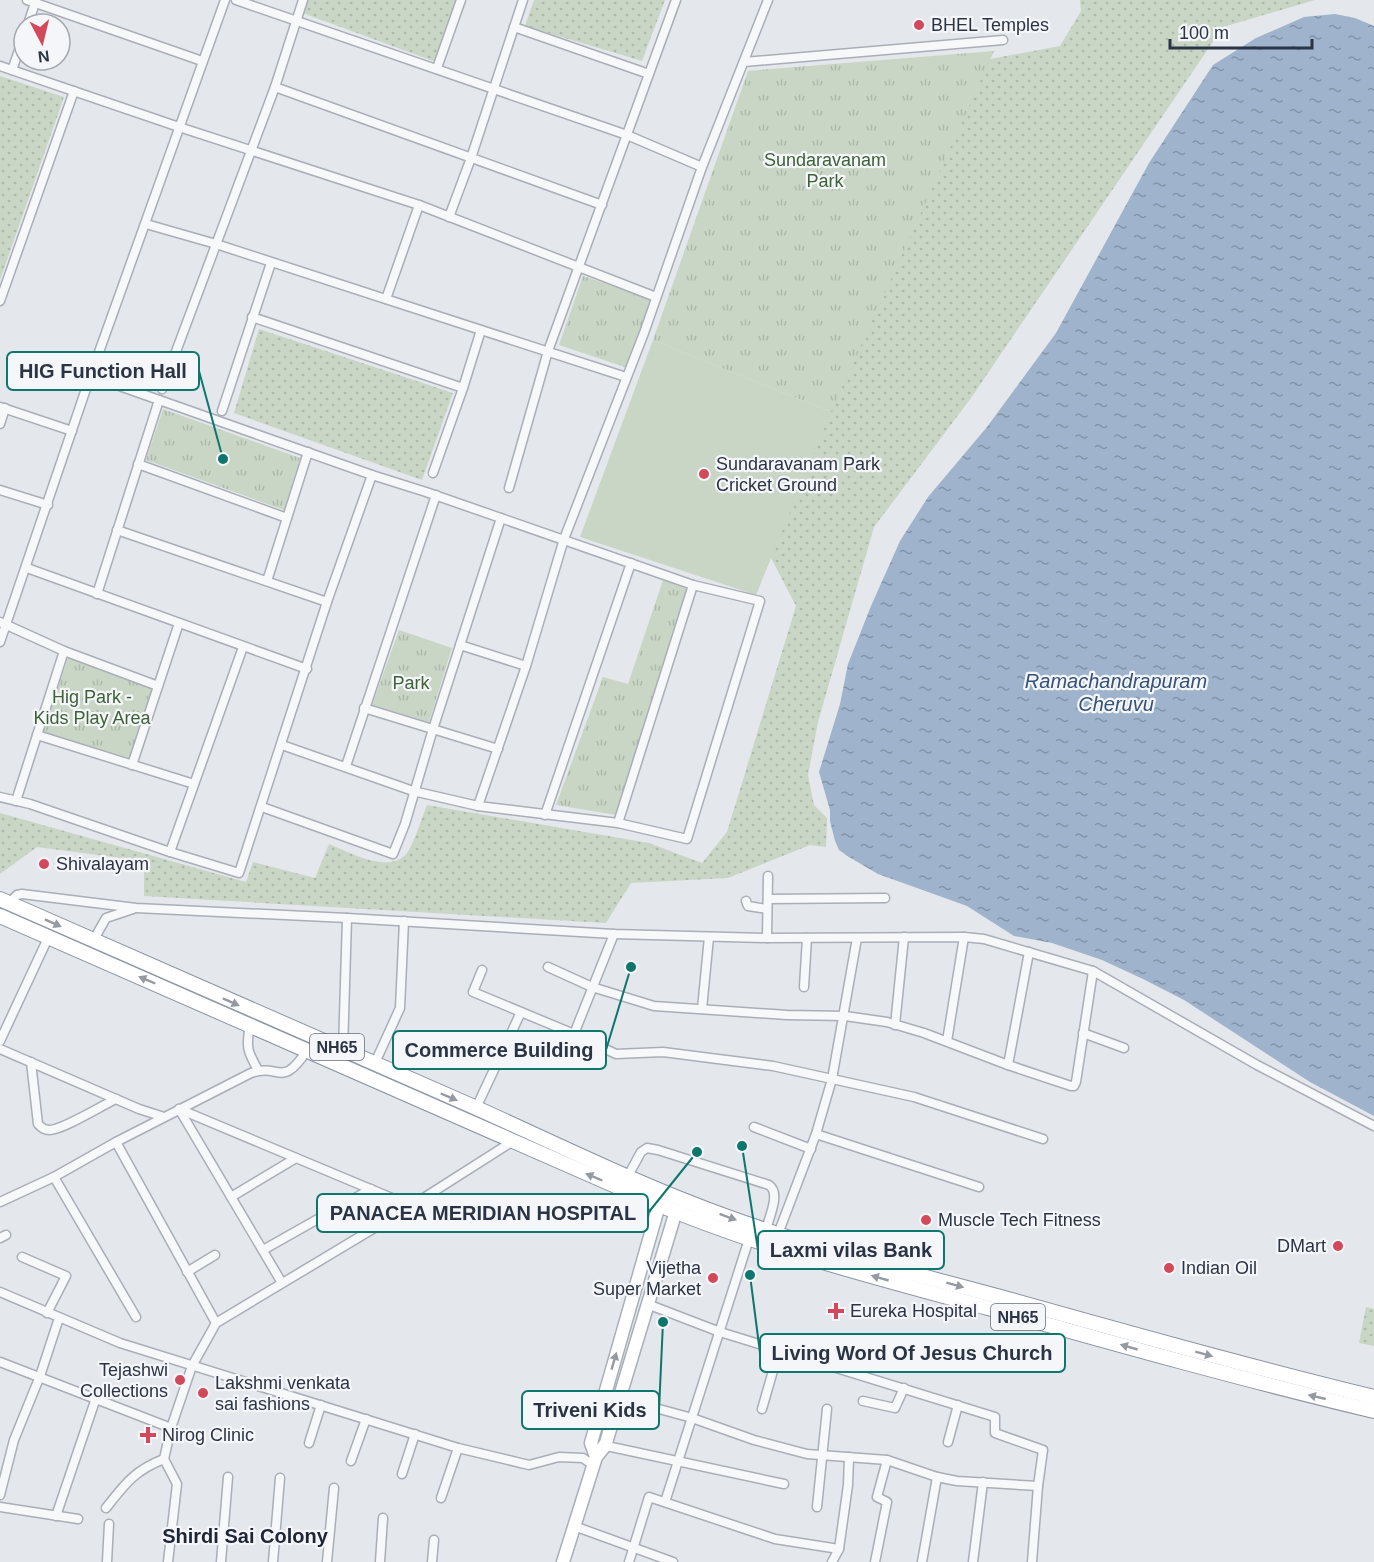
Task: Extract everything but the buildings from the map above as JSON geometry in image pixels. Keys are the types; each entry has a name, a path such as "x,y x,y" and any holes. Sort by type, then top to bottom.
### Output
{"highway":[{"name":"NH65","path":"4,901 343,1050 374,1065 394,1080"},
{"name":"NH65","path":"0,916 250,1025 394,1080 513,1141 659,1205 749,1239 1374,1397"},
{"name":"NH65","path":"415,1090 476,1108 514,1127 727,1217 925,1284 1247,1380 1374,1411"}],"main road":[{"path":"595,1462 591,1443 659,1205"},
{"path":"563,1562 595,1462 605,1446 676,1211"}],"street":[{"path":"0,642 3,623 27,568 91,376 225,0"},
{"path":"236,0 627,135 702,167"},
{"path":"162,389 274,87 303,0"},
{"path":"437,68 461,0"},
{"path":"449,217 523,0"},
{"path":"509,488 548,351 676,0"},
{"path":"478,806 526,666 564,539 656,297 702,167 768,0"},
{"path":"33,1 202,61"},
{"path":"514,27 649,74"},
{"path":"744,62 1003,40"},
{"path":"0,66 12,70"},
{"path":"18,72 419,205 656,297"},
{"path":"274,87 602,204"},
{"path":"0,301 74,91"},
{"path":"386,299 419,205"},
{"path":"146,224 216,244 626,377"},
{"path":"222,411 271,263"},
{"path":"252,317 463,388"},
{"path":"433,473 463,388 480,330"},
{"path":"91,376 693,585 760,601 687,839 618,823 478,806 413,790 282,745"},
{"path":"97,594 159,400"},
{"path":"0,424 2,408 72,431"},
{"path":"267,581 308,452"},
{"path":"138,464 287,518"},
{"path":"0,797 239,873 327,602 372,475"},
{"path":"0,490 48,505"},
{"path":"346,766 436,495"},
{"path":"262,807 393,854 405,824 413,790 501,518"},
{"path":"117,530 327,602"},
{"path":"545,814 631,563"},
{"path":"27,568 307,669"},
{"path":"618,823 693,585"},
{"path":"3,623 64,651 158,686"},
{"path":"132,765 179,623"},
{"path":"460,645 526,666"},
{"path":"170,852 243,647"},
{"path":"16,801 64,651"},
{"path":"364,708 498,749"},
{"path":"37,735 194,784"},
{"path":"767,938 768,876"},
{"path":"4,901 22,894 136,908 614,934 767,938 964,937 984,939 1093,971 1257,1065 1374,1125"},
{"path":"768,899 885,898"},
{"path":"746,901 748,906 753,908 767,909"},
{"path":"93,941 106,918 136,908"},
{"path":"343,1050 347,918"},
{"path":"374,1065 400,1008 404,921"},
{"path":"574,1034 614,934"},
{"path":"702,1009 710,937"},
{"path":"895,1025 904,937"},
{"path":"947,1041 964,937"},
{"path":"0,1040 48,938"},
{"path":"804,987 807,938"},
{"path":"772,1232 811,1149 832,1079 845,1016 857,938"},
{"path":"1008,1065 1029,952"},
{"path":"548,967 592,987 654,1006 787,1016 845,1016 895,1025 947,1041 1071,1086 1074,1086 1093,971"},
{"path":"482,970 473,992 616,1054 663,1052 773,1066 914,1097 1043,1139"},
{"path":"476,1108 520,1012"},
{"path":"250,1025 248,1053 258,1070"},
{"path":"1083,1033 1124,1048"},
{"path":"0,1049 164,1117"},
{"path":"0,1202 54,1177 116,1142 258,1070 287,1073 294,1068 308,1049"},
{"path":"31,1062 38,1124 42,1128 47,1130 60,1127 116,1099"},
{"path":"179,1109 411,1206"},
{"path":"179,1109 282,1283"},
{"path":"754,1127 811,1149"},
{"path":"816,1134 979,1187"},
{"path":"168,1562 177,1484 164,1459 171,1428 192,1366 216,1323 411,1206 513,1141"},
{"path":"116,1142 216,1323"},
{"path":"628,1176 641,1152 647,1148 769,1185 773,1187 775,1194 772,1232"},
{"path":"231,1197 297,1158"},
{"path":"54,1177 136,1317"},
{"path":"262,1250 371,1189"},
{"path":"665,1502 749,1239"},
{"path":"188,1272 215,1255"},
{"path":"22,1257 66,1276 47,1313"},
{"path":"0,1292 120,1343 458,1448 529,1465 559,1457 583,1458 595,1462"},
{"path":"647,1304 720,1332 994,1417 995,1433 1043,1450 1032,1562"},
{"path":"0,1495 14,1440 40,1376 59,1318"},
{"path":"762,1409 779,1350"},
{"path":"0,1362 171,1428"},
{"path":"863,1401 896,1408 904,1388"},
{"path":"56,1516 96,1398"},
{"path":"619,1398 807,1454 887,1460 937,1477 957,1481 1038,1486"},
{"path":"309,1443 321,1405"},
{"path":"948,1442 958,1405"},
{"path":"817,1507 827,1409"},
{"path":"351,1461 366,1419"},
{"path":"402,1474 415,1434"},
{"path":"591,1443 784,1484"},
{"path":"441,1498 458,1448"},
{"path":"832,1562 839,1549 848,1485 849,1457"},
{"path":"106,1508 128,1481 144,1467 164,1459"},
{"path":"875,1562 887,1502 876,1497 887,1460"},
{"path":"222,1562 228,1477"},
{"path":"922,1562 937,1477"},
{"path":"273,1562 280,1478"},
{"path":"974,1562 983,1482"},
{"path":"327,1562 334,1488"},
{"path":"629,1562 649,1497 775,1539 839,1549"},
{"path":"0,1507 78,1519"},
{"path":"380,1562 383,1518"},
{"path":"107,1562 109,1524"},
{"path":"574,1526 673,1562"},
{"path":"432,1562 434,1539"}],"green space":[{"path":"300,0 457,0 436,62 297,11"},
{"path":"534,0 665,0 642,61 525,26"},
{"path":"1080,0 1315,0 1223,27 971,398 874,527 818,722 808,775 814,805 827,818 826,847 810,845 728,878 631,883 606,923 144,896 144,861 37,847 0,874 0,813 246,882 253,862 315,878 329,844 369,860 390,862 400,859 410,849 427,805 649,843 702,863 727,832 796,606 767,550 985,60 1060,46 1081,11"},
{"name":"Sundaravanam Park","path":"994,51 831,412 653,340 748,71"},
{"path":"0,76 64,97 0,280"},
{"path":"583,276 652,299 628,368 559,345"},
{"path":"259,329 453,393 422,480 234,413"},
{"name":"Sundaravanam Park Cricket Ground","path":"653,340 831,412 756,595 580,537"},
{"path":"163,409 300,458 284,510 146,460"},
{"path":"663,580 687,589 616,815 556,805 603,677 628,684"},
{"name":"Park","path":"399,630 452,648 429,722 372,705"},
{"name":"Hig Park - Kids Play Area","path":"68,658 152,689 130,758 43,732"},
{"path":"1366,1307 1374,1309 1374,1346 1359,1343"}],"water":[{"name":"Ramachandrapuram Cheruvu","path":"1335,14 1355,18 1374,26 1374,1116 1310,1082 1184,1000 1143,979 1102,960 1052,943 1014,936 967,906 878,874 849,857 839,850 835,841 830,810 819,772 840,704 848,664 900,541 928,497 987,427 1056,333 1149,163 1213,65 1256,38 1304,17"}],"place":[{"name":"BHEL Temples","path":"919,25"},
{"name":"HIG Function Hall","path":"223,459"},
{"name":"Sundaravanam Park Cricket Ground","path":"704,474"},
{"name":"Shivalayam","path":"44,864"},
{"name":"Commerce Building","path":"631,967"},
{"name":"Laxmi vilas Bank","path":"742,1146"},
{"name":"PANACEA MERIDIAN HOSPITAL","path":"697,1152"},
{"name":"Muscle Tech Fitness","path":"926,1220"},
{"name":"DMart","path":"1338,1246"},
{"name":"Indian Oil","path":"1169,1268"},
{"name":"Living Word Of Jesus Church","path":"750,1275"},
{"name":"Vijetha Super Market","path":"713,1278"},
{"name":"Eureka Hospital","path":"836,1311"},
{"name":"Triveni Kids","path":"663,1322"},
{"name":"Tejashwi Collections","path":"180,1380"},
{"name":"Lakshmi venkata sai fashions","path":"203,1393"},
{"name":"Nirog Clinic","path":"148,1435"}],"district":[{"name":"Shirdi Sai Colony","path":"245,1536"}]}
